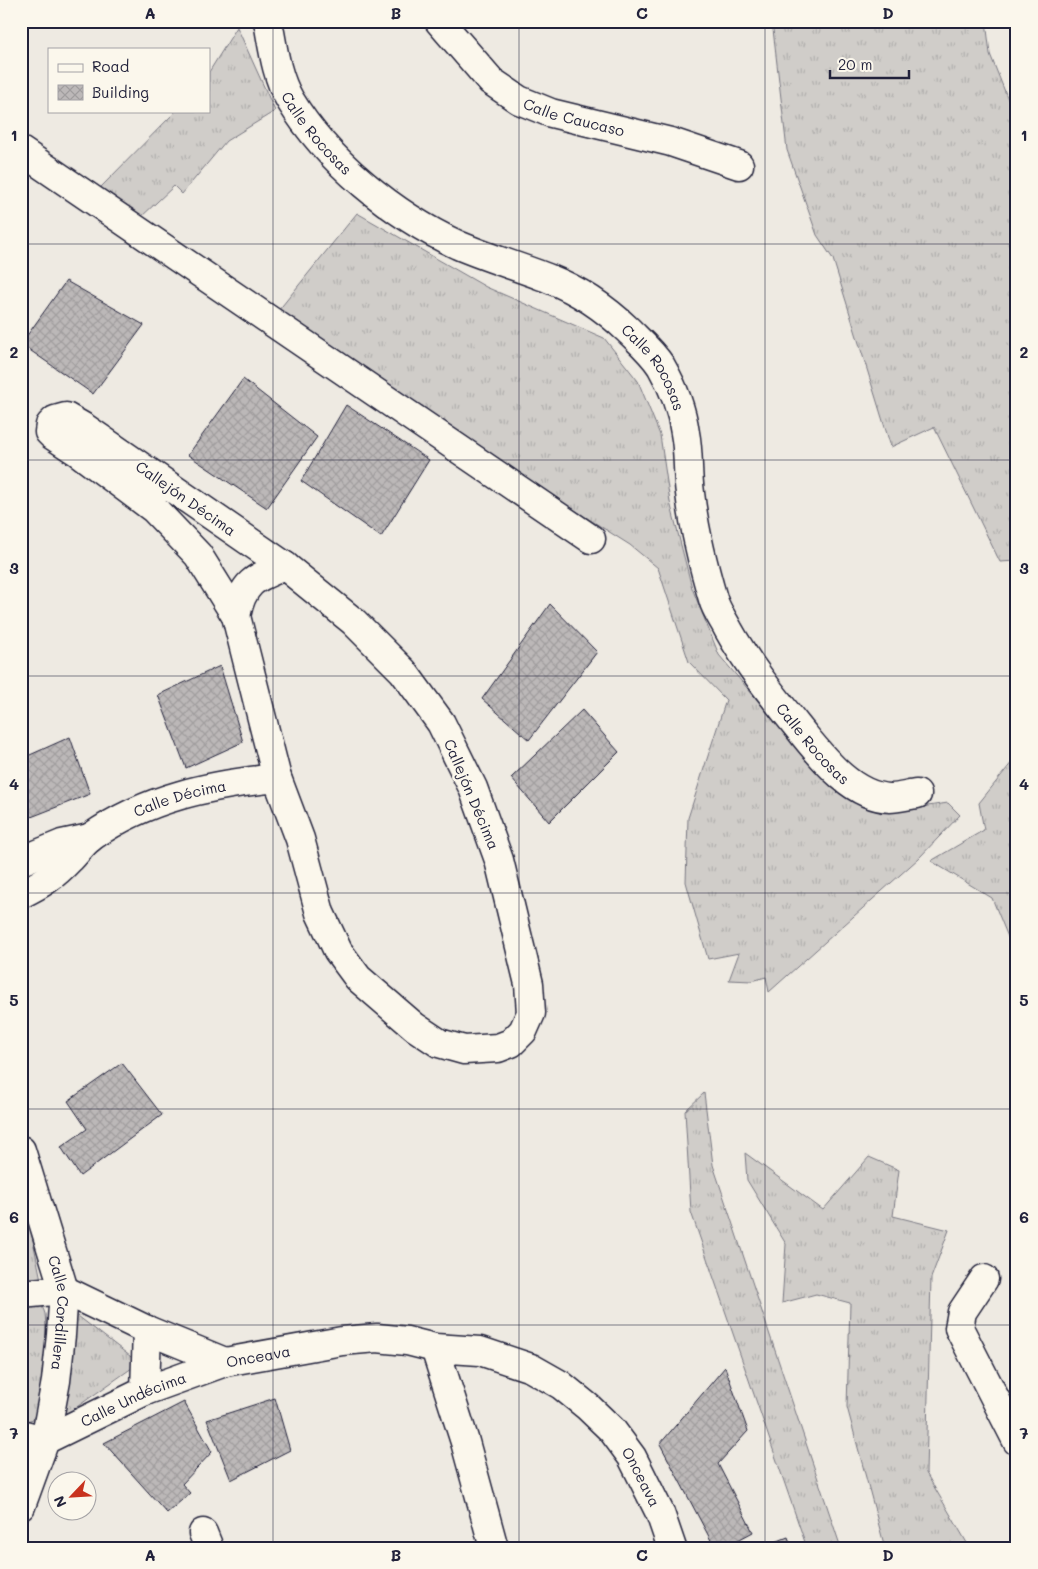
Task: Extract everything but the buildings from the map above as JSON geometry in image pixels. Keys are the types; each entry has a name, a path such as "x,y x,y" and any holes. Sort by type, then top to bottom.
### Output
{"street":[{"name":"Calle Rocosas","path":"268,21 275,63 289,98 316,136 375,195 407,216 457,244 553,280 583,296 613,316 644,345 660,366 678,405 685,433 690,493 698,541 714,603 739,650 819,754 846,778 868,794 890,798 917,794"},
{"name":"Calle Caucaso","path":"439,21 491,81 519,100 551,113 671,142 739,165"},
{"path":"21,151 591,539"},
{"name":"Callejón Décima","path":"66,417 85,428 285,566 354,622 403,671 441,723 472,788 499,860 529,984 531,1013 523,1031 511,1042 498,1048 464,1050 439,1043 415,1027 358,978 338,951 320,913 300,840 277,778 236,616 198,555 154,509 78,452 52,435 49,432 50,425 55,420 66,417"},
{"path":"236,616 239,600 248,584 264,574 285,566"},
{"name":"Calle Décima","path":"90,838 137,810 193,791 240,782 277,778"},
{"path":"21,861 62,844 90,838"},
{"path":"21,894 43,884 90,838"},
{"name":"Calle Cordillera","path":"21,1150 64,1290 62,1335 56,1381 33,1437 21,1506"},
{"path":"984,1278 962,1312 959,1328 1017,1441"},
{"path":"21,1294 64,1290"},
{"name":"Onceava","path":"64,1290 147,1330 225,1362 342,1341 376,1338 407,1341 435,1348 480,1351 531,1368 561,1384 612,1430 632,1457 660,1513 672,1548"},
{"path":"145,1391 147,1330"},
{"path":"435,1348 465,1442 494,1548"},
{"name":"Calle Undécima","path":"33,1437 145,1391 225,1362"}],"green space":[{"path":"772,21 986,21 990,54 1017,122 1017,561 1000,562 934,427 891,447 833,259 817,235 787,150"},
{"path":"237,27 275,111 226,141 182,194 174,186 140,218 100,188 175,112 210,112 210,70"},
{"path":"357,213 486,287 604,338 638,381 660,435 670,502 692,588 719,655 828,783 881,813 948,803 960,815 919,858 769,992 766,977 752,981 729,980 739,953 708,959 686,882 688,818 726,700 689,662 658,568 630,545 492,458 278,311"},
{"path":"1017,756 1017,959 992,898 931,861 984,830 979,803"},
{"path":"704,1093 713,1165 841,1548 807,1548 691,1212 685,1111"},
{"path":"745,1153 823,1210 869,1157 899,1170 893,1216 949,1230 931,1278 926,1473 970,1548 885,1548 847,1407 850,1303 816,1294 782,1303 786,1244 747,1180"},
{"path":"21,1198 30,1226 41,1280 21,1284"},
{"path":"39,1303 45,1313 46,1323 42,1384 33,1419 21,1423 21,1306"},
{"path":"74,1313 139,1363 64,1416 72,1362"}]}
